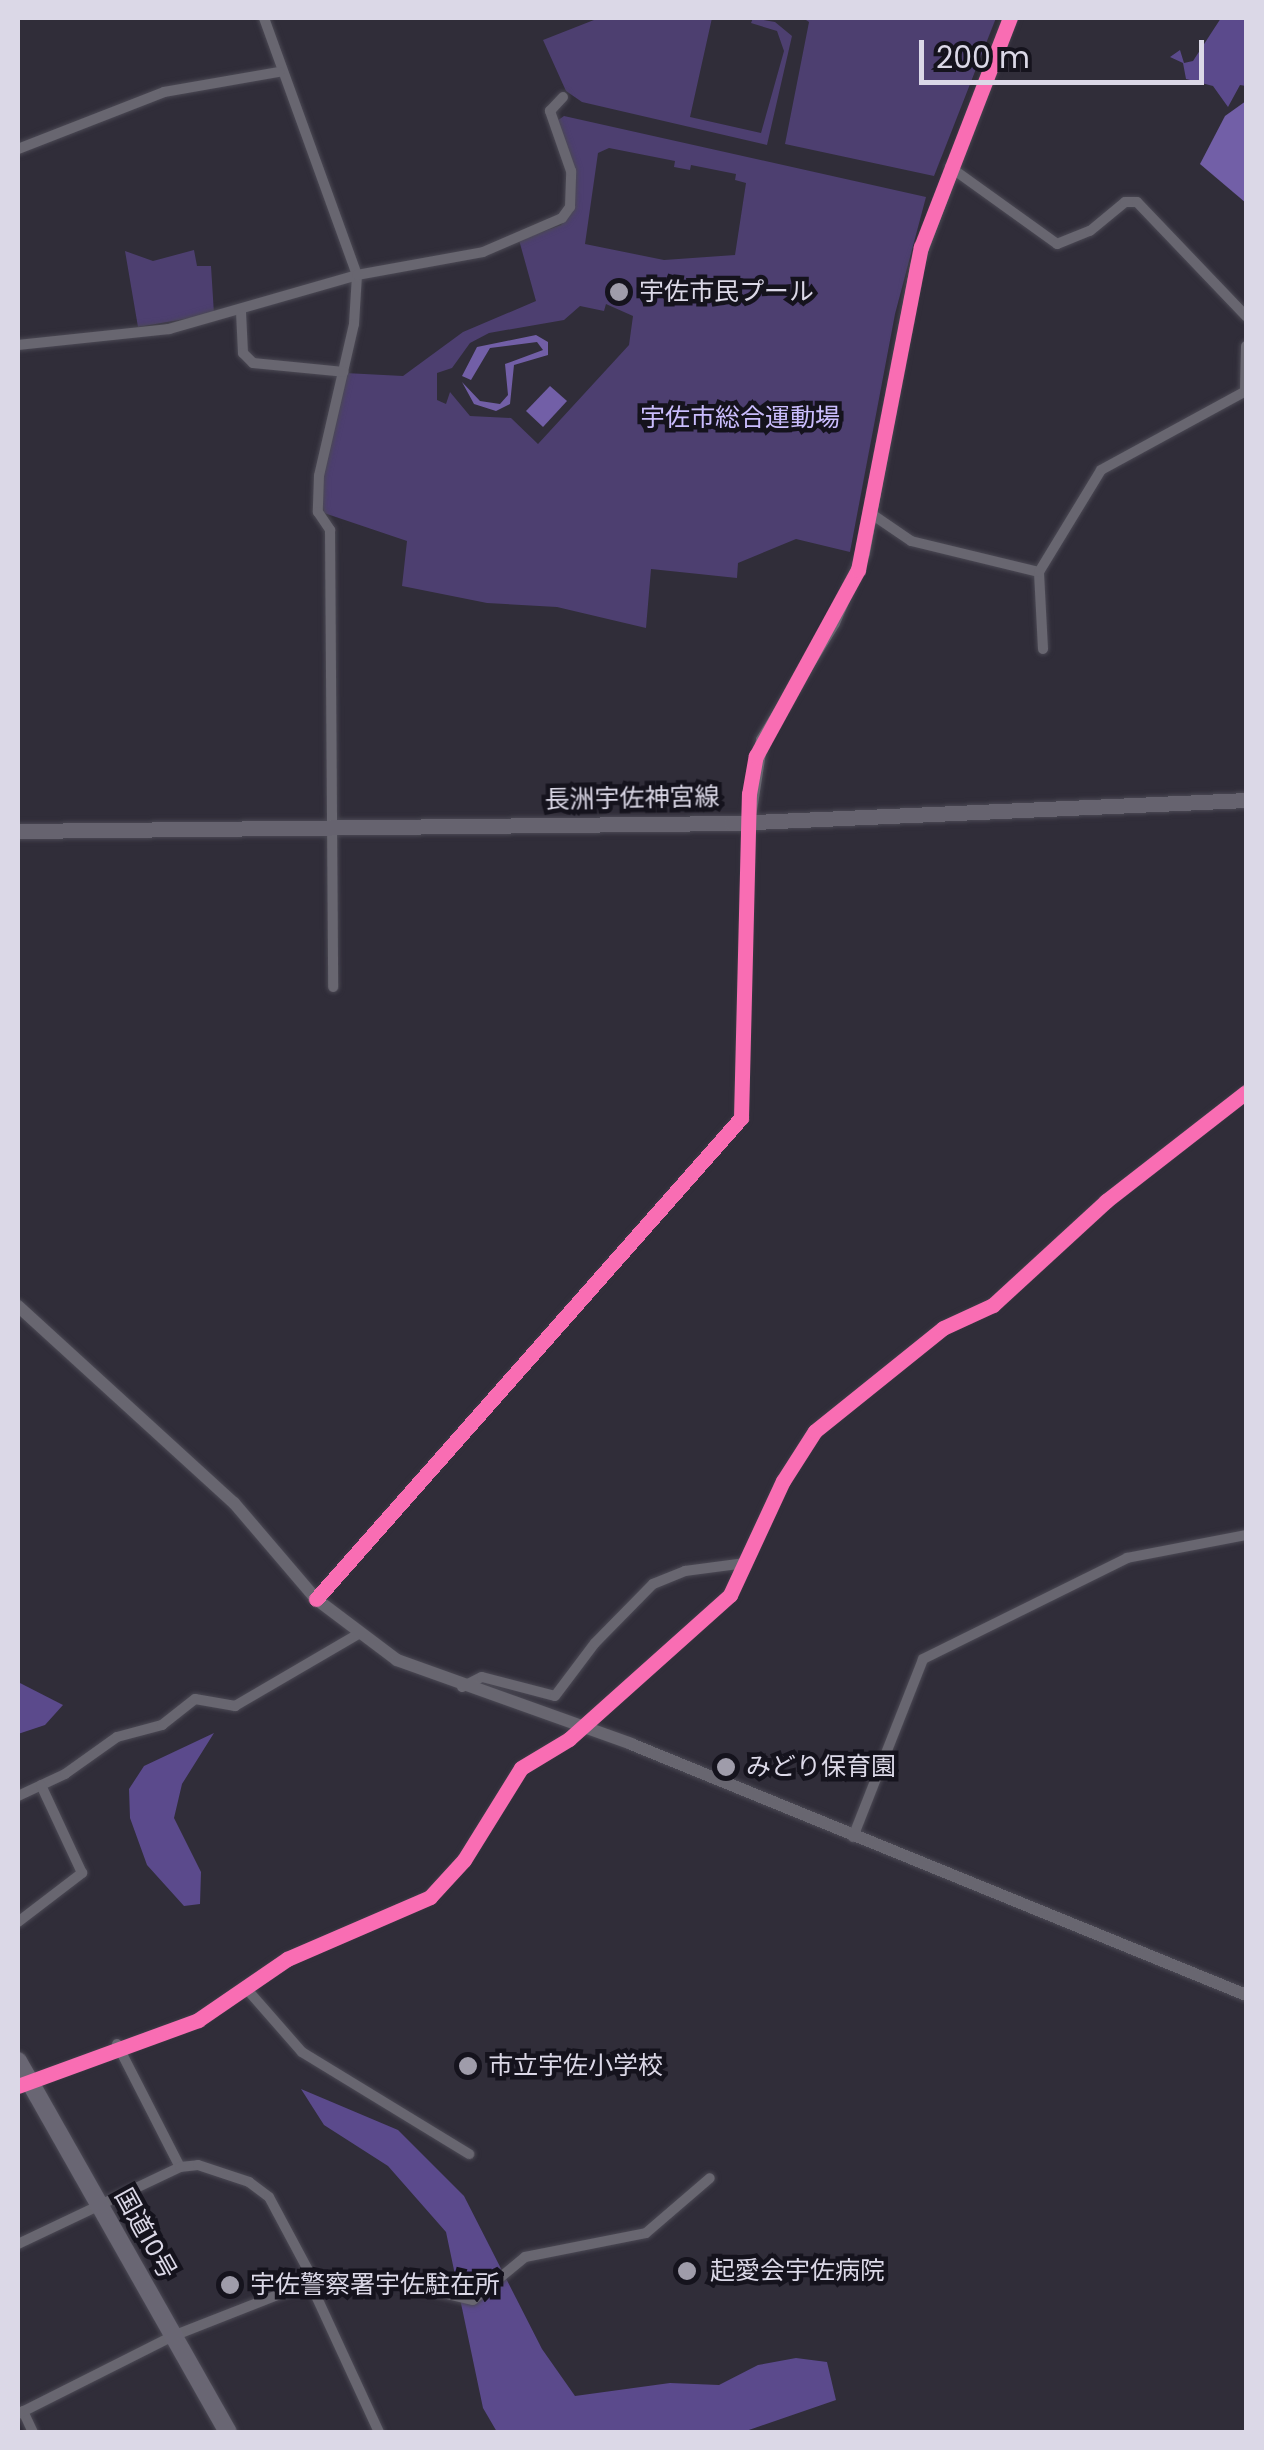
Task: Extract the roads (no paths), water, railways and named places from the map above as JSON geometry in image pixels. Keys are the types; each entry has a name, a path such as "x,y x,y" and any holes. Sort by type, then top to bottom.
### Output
{"highway":[{"name":"国道10号","path":"18,2061 24,2083 100,2206 228,2432"}],"main road":[{"name":"長洲宇佐神宮線","path":"18,831 750,823 1246,800"}],"street":[{"path":"264,18 279,72 357,275 344,372 318,489 318,512 330,530 333,987"},
{"path":"316,1599 741,1118 750,823 762,740 845,602 873,515 916,266 950,166 1010,18"},
{"path":"18,149 164,92 279,72"},
{"path":"18,345 169,329 240,312 357,275 483,252 565,217 571,171 550,111 564,97"},
{"path":"950,166 1057,244 1090,232 1125,202 1137,202 1246,316"},
{"path":"240,312 243,353 253,363 344,372"},
{"path":"1043,649 1039,572 1106,464 1246,392 1246,346"},
{"path":"873,515 918,543 1039,572"},
{"path":"24,2083 117,2044 198,2020 287,1959 430,1897 475,1844 512,1778 584,1727 724,1600 815,1431 943,1328 993,1304 1106,1201 1246,1092"},
{"path":"18,1306 234,1503 316,1599 358,1634 408,1666 584,1727 1246,1995"},
{"path":"854,1836 923,1660 1127,1558 1246,1534"},
{"path":"462,1687 482,1677 556,1696 602,1634 653,1584 685,1572 745,1563"},
{"path":"18,1796 41,1786 118,1737 171,1720 196,1699 236,1706 358,1634"},
{"path":"18,1922 82,1873 41,1786"},
{"path":"245,1987 302,2052 469,2154"},
{"path":"117,2044 180,2168"},
{"path":"18,2244 180,2168 208,2167 258,2188 283,2218 379,2432"},
{"path":"33,2432 20,2413 173,2336 314,2285 426,2285 467,2302 533,2254 646,2233 710,2178"}],"place":[{"name":"宇佐市民プール","path":"619,292"},
{"name":"みどり保育園","path":"726,1767"},
{"name":"市立宇佐小学校","path":"468,2066"},
{"name":"起愛会宇佐病院","path":"687,2271"},
{"name":"宇佐警察署宇佐駐在所","path":"230,2285"}],"park label":[{"name":"宇佐市総合運動場","path":"740,418"}]}
